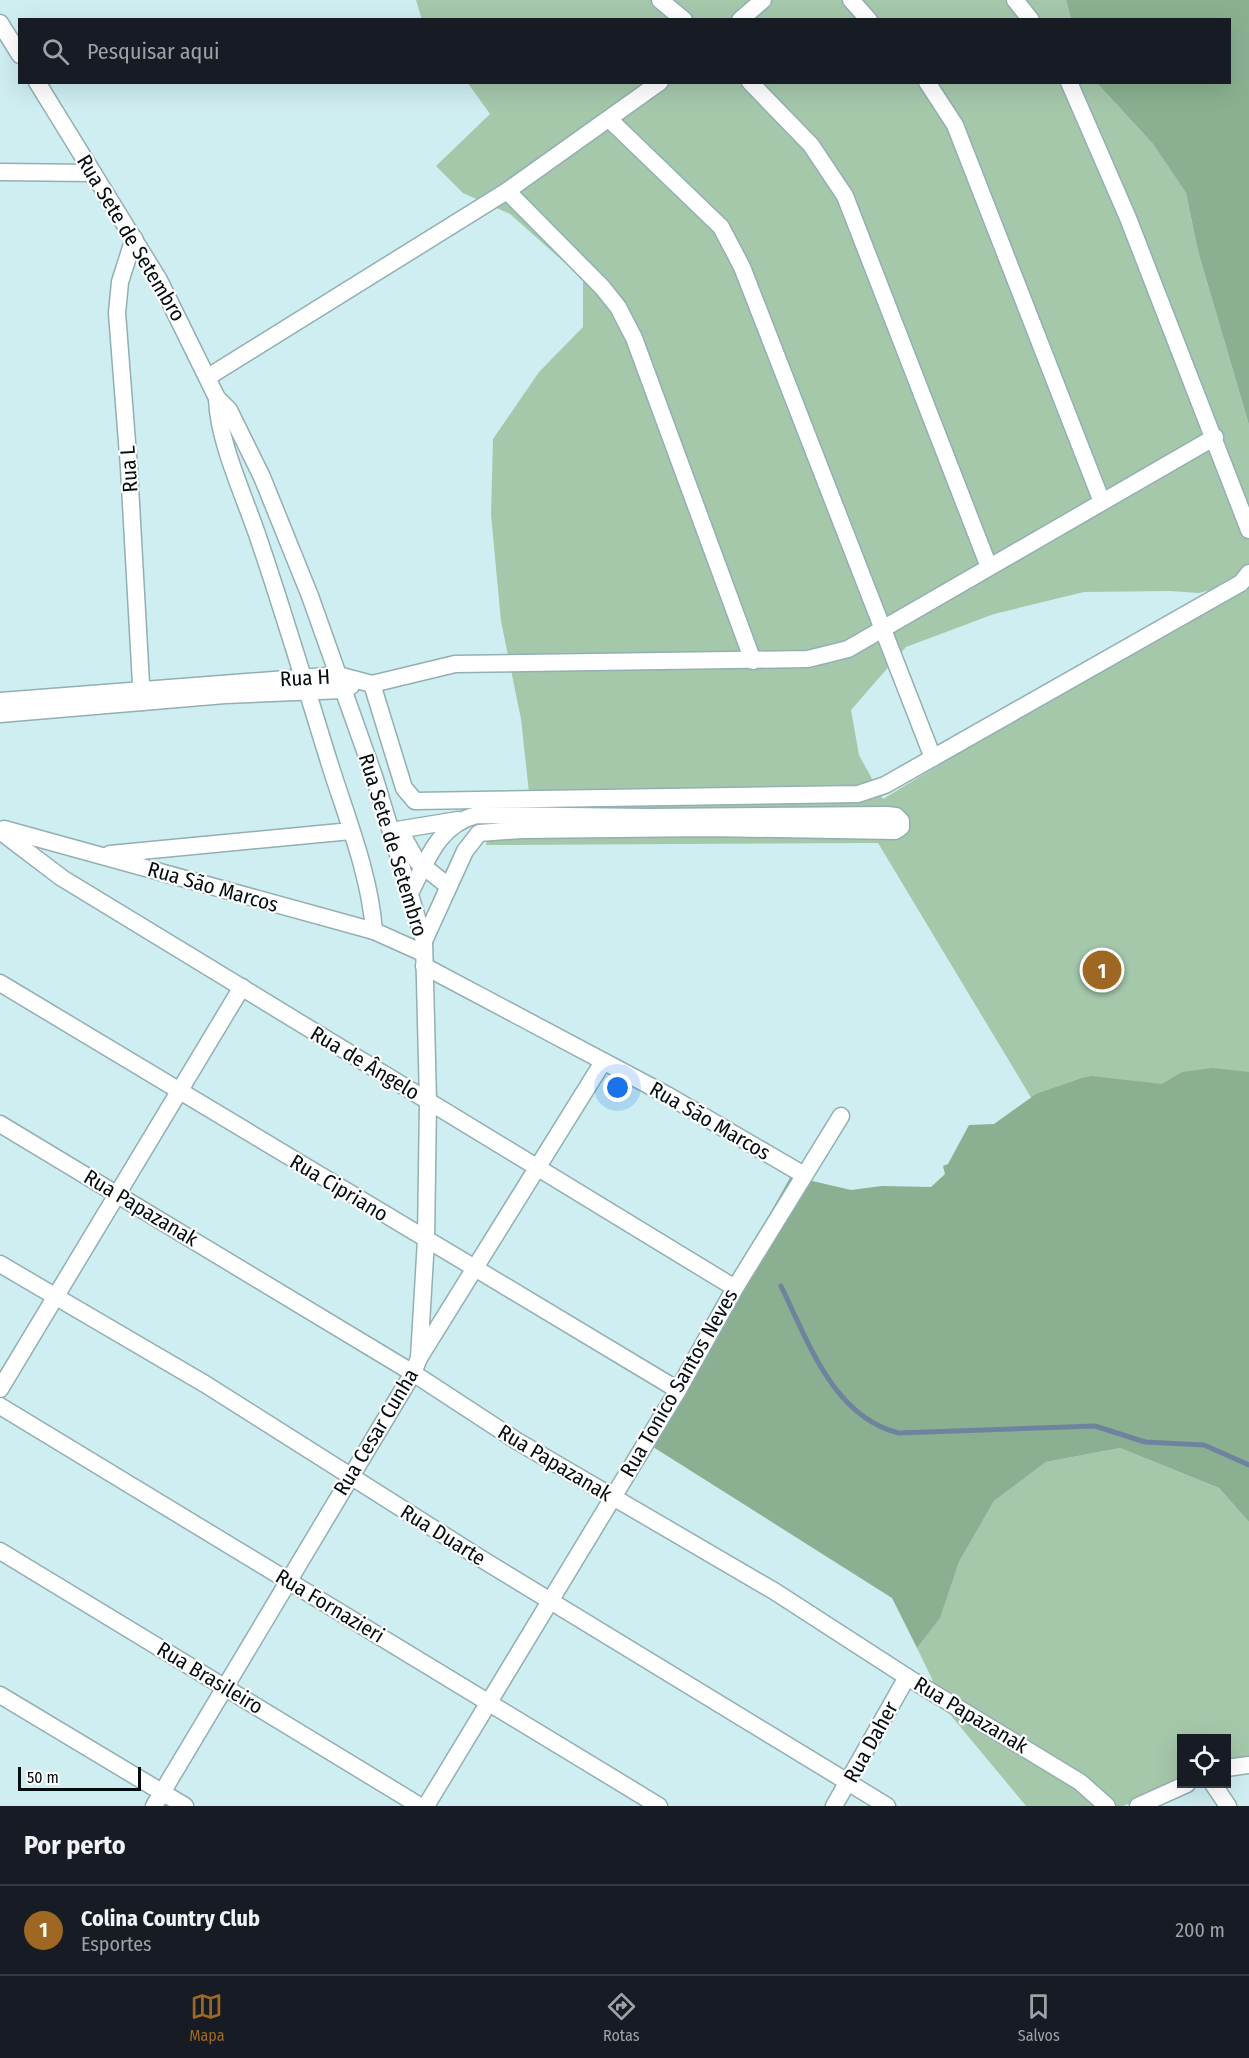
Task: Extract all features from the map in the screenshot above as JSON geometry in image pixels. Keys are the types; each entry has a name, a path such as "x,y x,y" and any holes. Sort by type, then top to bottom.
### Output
{"street":[{"path":"660,0 682,18"},
{"path":"742,18 763,0"},
{"path":"851,0 868,18"},
{"path":"1014,0 1029,18"},
{"path":"0,23 18,52"},
{"name":"Rua Sete de Setembro","path":"38,84 134,238 178,315 217,398 229,410 262,477 353,683 411,891 424,953 428,1101 426,1240 416,1366"},
{"path":"208,377 507,191 610,120 657,84"},
{"path":"752,84 811,145 845,196 989,567"},
{"path":"928,84 955,125 1102,502"},
{"path":"1070,84 1128,218 1215,437 1249,530"},
{"path":"610,120 721,226 742,267 884,627 933,758"},
{"path":"0,172 93,173"},
{"path":"507,191 618,307 634,338 753,661"},
{"name":"Rua L","path":"134,238 120,282 117,313 142,695"},
{"name":"Rua Sete de Setembro","path":"217,398 217,414 351,831 366,886 374,931"},
{"name":"Rua H","path":"0,701 261,693 305,685 353,683 455,664 808,659 848,649 1215,437"},
{"path":"353,683 404,788 415,801 858,794 873,791 933,758 1241,583 1249,573"},
{"name":"Rua H","path":"0,714 142,695"},
{"path":"424,953 448,886 472,839 486,831 708,828 895,831 899,830 902,824 899,818 887,815 648,817 486,814 395,831 423,867 448,886"},
{"path":"411,891 441,836 462,820"},
{"name":"Rua São Marcos","path":"0,830 100,855 394,937 603,1062 667,1095 804,1175"},
{"name":"Rua de Ângelo","path":"0,830 63,878 735,1288"},
{"path":"100,855 351,831"},
{"name":"Rua Cipriano","path":"0,983 678,1390"},
{"path":"0,1389 117,1193 181,1093 242,987"},
{"name":"Rua Cesar Cunha","path":"158,1799 474,1269 603,1062"},
{"name":"Rua Tonico Santos Neves","path":"426,1806 678,1390 735,1288 841,1116"},
{"name":"Rua Papazanak","path":"0,1124 416,1366 612,1498 774,1591 908,1677 1080,1782 1107,1806"},
{"name":"Rua Duarte","path":"0,1264 205,1384 550,1600 887,1806"},
{"name":"Rua Fornazieri","path":"0,1406 490,1701 659,1806"},
{"name":"Rua Brasileiro","path":"0,1551 420,1806"},
{"name":"Rua Daher","path":"834,1806 908,1677"},
{"path":"0,1695 158,1799 185,1806"},
{"path":"1231,1767 1249,1765"},
{"path":"1138,1806 1178,1788"},
{"path":"1216,1788 1228,1806"}],"green space":[{"path":"416,0 1066,0 1071,18 421,18"},
{"path":"1066,0 1249,0 1249,425 1198,251 1186,193 1153,144 1098,84 1231,84 1231,18 1071,18"},
{"path":"468,84 1098,84 1153,144 1186,193 1198,251 1249,425 1249,1096 1059,1144 878,843 486,845 496,807 530,802 521,719 501,621 491,515 493,439 539,372 583,327 583,279 510,214 463,193 436,166 490,114","holes":["1241,582 883,799 859,755 851,710 906,647 994,614 1084,592 1199,593"]},
{"path":"1212,1068 1249,1072 1249,1522 1219,1488 1120,1448 1046,1462 994,1501 959,1562 940,1618 917,1648 892,1598 642,1440 791,1176 851,1190 882,1186 931,1187 945,1174 943,1166 948,1164 969,1125 994,1124 1036,1094 1091,1076 1162,1084 1182,1072"},
{"path":"1120,1448 1219,1488 1249,1522 1249,1769 1231,1769 1231,1734 1177,1734 1177,1785 1123,1806 1026,1806 948,1712 917,1648 940,1617 959,1562 994,1501 1046,1462"}],"waterway":[{"path":"781,1286 825,1374 840,1394 857,1411 876,1424 899,1433 1095,1426 1145,1442 1204,1445 1249,1465"}],"place":[{"name":"Colina Country Club","path":"1102,970"}]}
